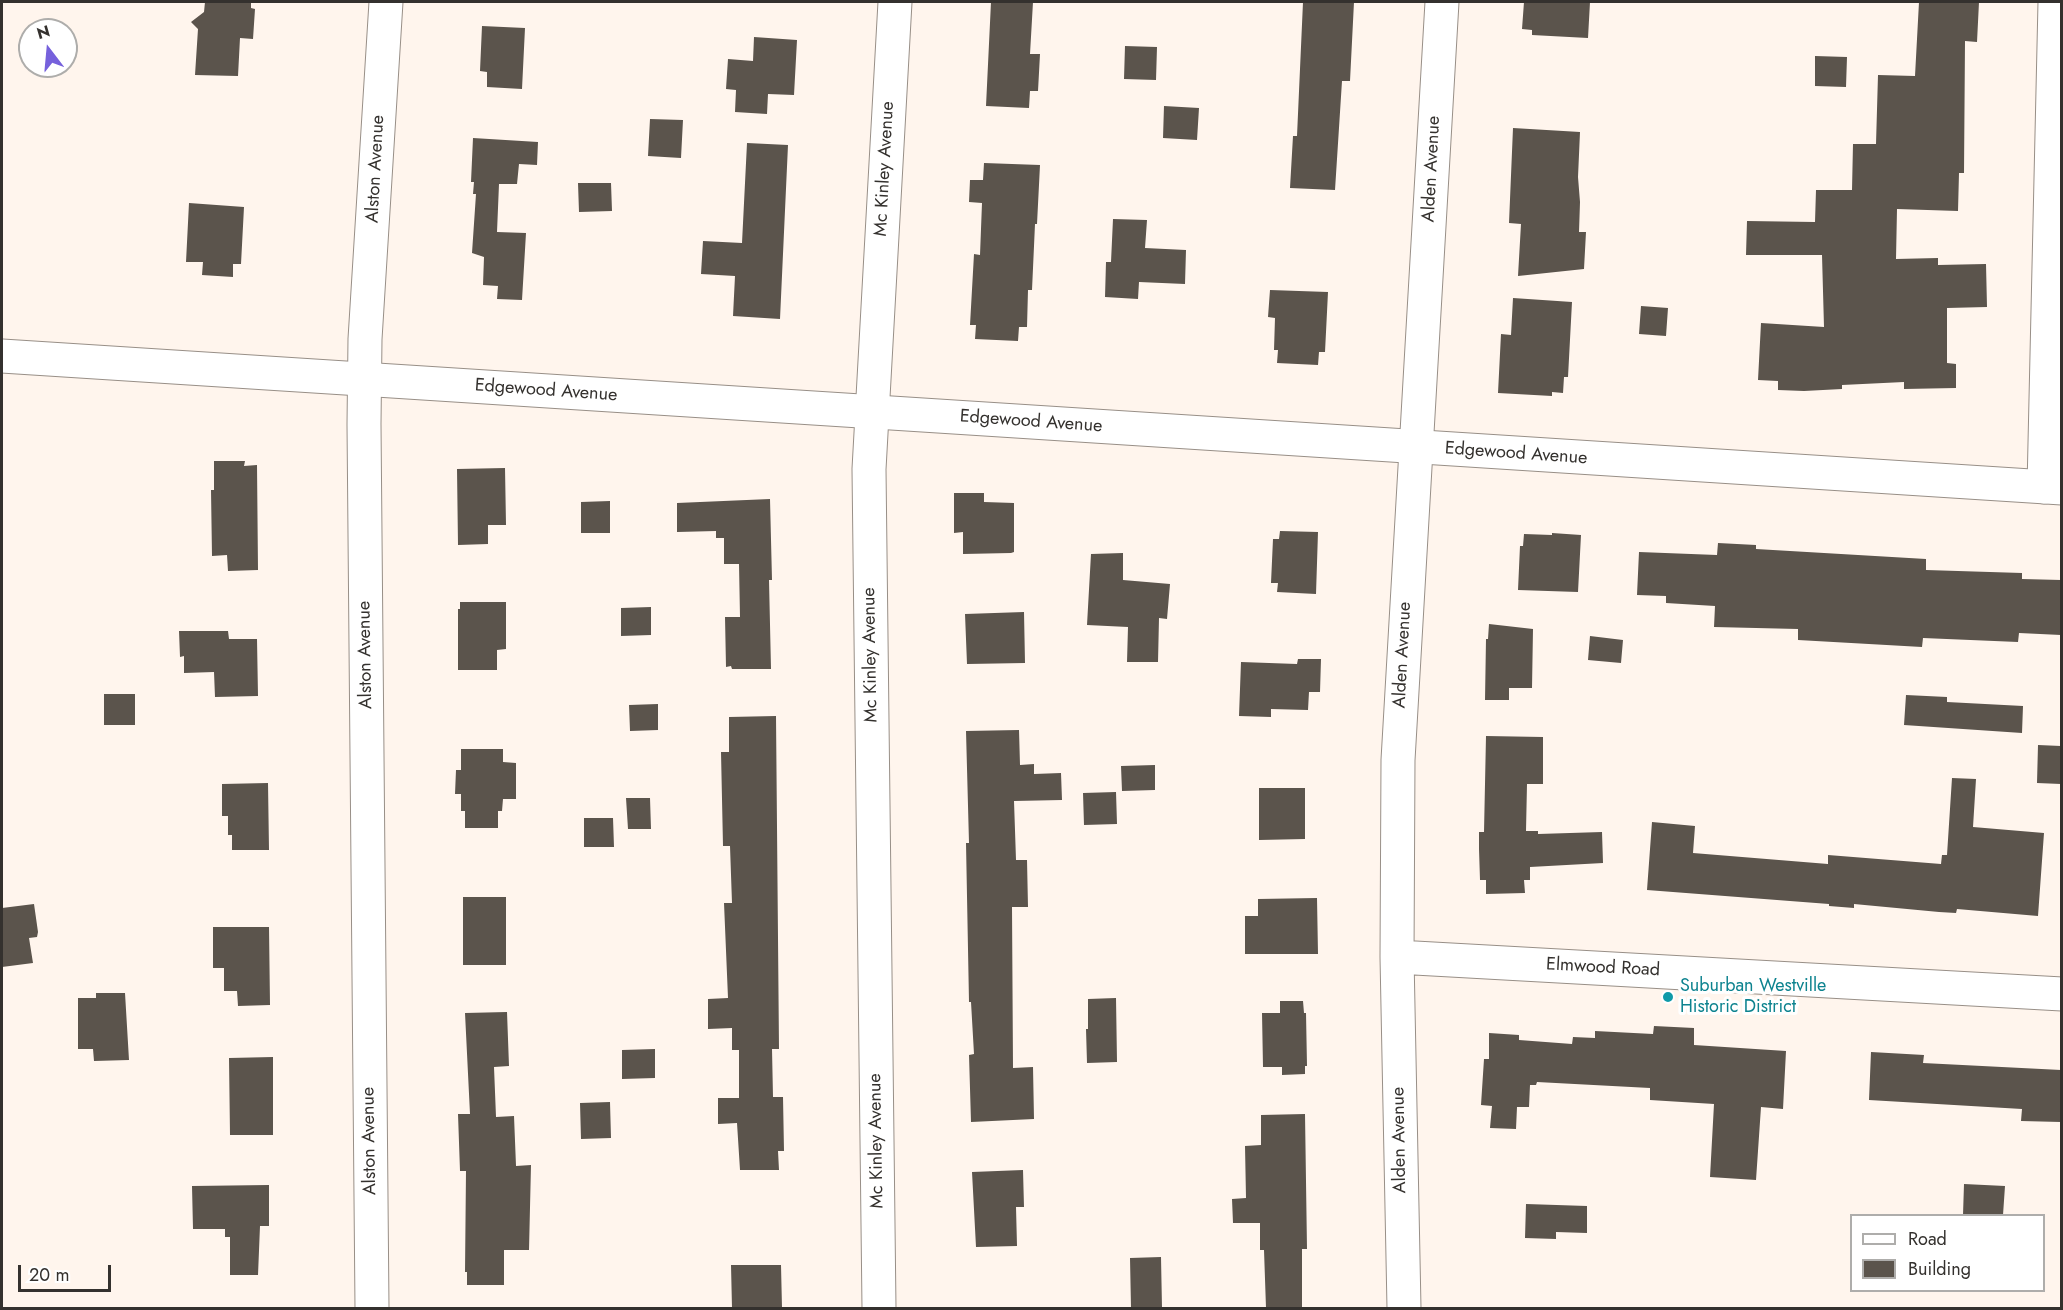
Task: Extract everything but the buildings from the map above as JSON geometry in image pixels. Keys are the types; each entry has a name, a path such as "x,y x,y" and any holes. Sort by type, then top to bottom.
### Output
{"street":[{"name":"Alston Avenue","path":"372,1308 364,380 386,2"},
{"name":"Mc Kinley Avenue","path":"879,1308 869,469 895,2"},
{"name":"Alden Avenue","path":"1404,1308 1397,957 1398,760 1442,2"},
{"path":"2053,488 2055,2"},
{"name":"Edgewood Avenue","path":"2,356 2053,488"},
{"name":"Elmwood Road","path":"1397,957 2061,994"}],"place":[{"name":"Suburban Westville Historic District","path":"1668,997"}]}
